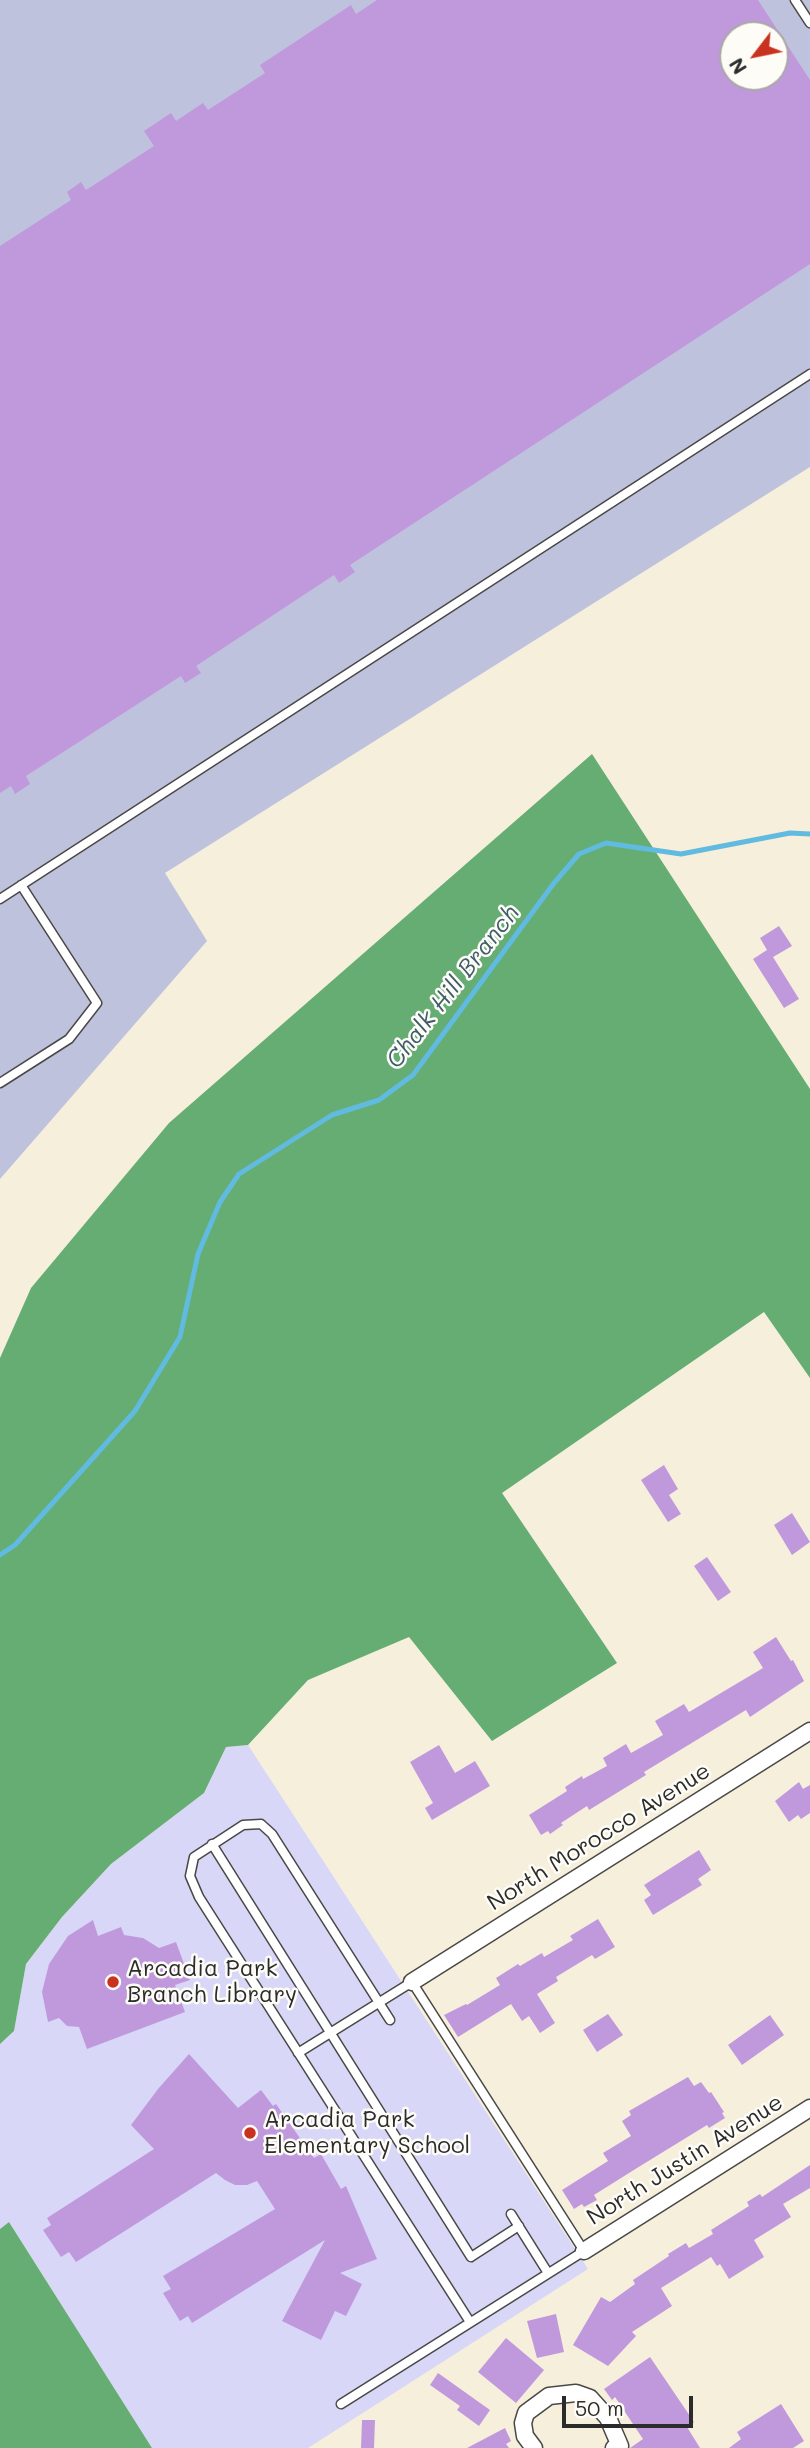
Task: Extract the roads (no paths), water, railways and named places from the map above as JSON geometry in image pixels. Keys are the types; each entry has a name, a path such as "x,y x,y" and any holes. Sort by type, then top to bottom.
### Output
{"street":[{"name":"North Morocco Avenue","path":"412,1982 810,1731"},
{"name":"North Justin Avenue","path":"584,2250 810,2108"},
{"path":"534,2448 523,2423 526,2413 549,2396 576,2393 590,2398 599,2406 608,2418 619,2448"}],"lane":[{"path":"795,0 810,23"},
{"path":"0,899 810,374"},
{"path":"0,1083 69,1038 97,1003 21,885"},
{"path":"390,2020 272,1834 261,1824 243,1825 194,1857 190,1876 199,1897 470,2322"},
{"path":"212,1844 471,2257 519,2226"},
{"path":"298,2053 412,1982 584,2250 341,2404"},
{"path":"511,2214 548,2273"}],"waterway":[{"name":"Chalk Hill Branch","path":"0,1555 15,1545 135,1411 180,1337 198,1254 220,1202 239,1174 332,1115 379,1100 413,1075 554,883 579,854 606,843 681,854 790,833 810,834"}],"place":[{"name":"Arcadia Park Branch Library","path":"113,1982"},
{"name":"Arcadia Park Elementary School","path":"250,2133"}]}
